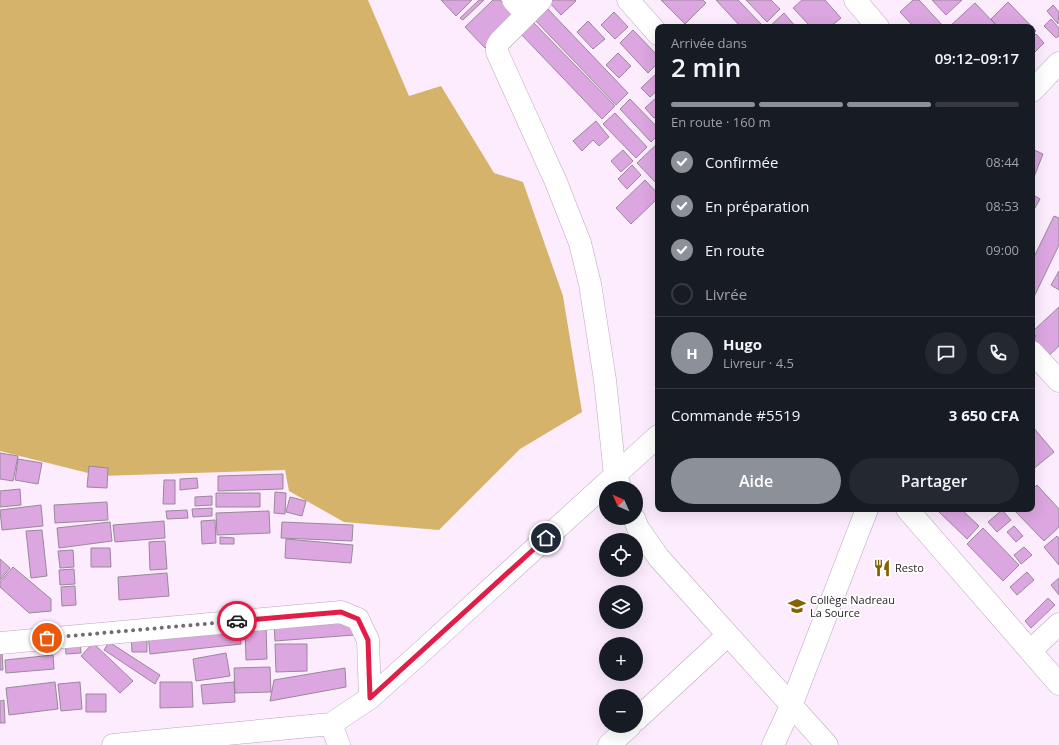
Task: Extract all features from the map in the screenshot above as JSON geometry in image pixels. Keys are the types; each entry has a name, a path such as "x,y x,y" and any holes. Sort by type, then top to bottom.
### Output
{"street":[{"path":"628,0 655,31"},
{"path":"855,0 875,24"},
{"path":"527,5 500,41 497,46 497,52 556,182 580,243 590,284 604,373 618,481"},
{"path":"1035,88 1059,63"},
{"path":"1035,355 1057,374"},
{"path":"618,481 655,439"},
{"path":"113,745 331,724 370,698 599,498"},
{"path":"773,745 791,706 866,512"},
{"path":"910,512 1059,684"},
{"path":"637,525 659,558 827,745"},
{"path":"0,643 341,612 358,619 368,640 370,698"},
{"path":"1030,651 1059,624"},
{"path":"643,714 728,635"},
{"path":"331,724 339,745"},
{"path":"609,745 622,733"}],"shaded area":[{"path":"0,0 368,0 409,96 441,86 494,173 523,182 563,296 582,412 520,449 439,530 344,522 289,491 285,470 100,476 0,451"}],"building":[{"path":"441,0 472,0 456,16"},
{"path":"479,0 484,0 463,20 460,18"},
{"path":"493,0 500,0 517,17 485,48 465,27"},
{"path":"551,0 576,1 561,15 549,2"},
{"path":"661,0 703,0 706,3 685,24"},
{"path":"716,0 738,0 761,24 738,24"},
{"path":"746,0 771,0 780,9 767,22"},
{"path":"802,0 825,0 841,18 834,24 808,24 793,8"},
{"path":"913,0 919,0 941,24 911,24 900,12"},
{"path":"932,0 962,0 946,15"},
{"path":"1008,2 1029,24 995,24 991,19"},
{"path":"975,3 995,24 952,24"},
{"path":"1053,5 1059,12 1058,24 1047,11"},
{"path":"545,6 628,93 616,105 533,18"},
{"path":"614,12 628,27 615,39 601,25"},
{"path":"784,13 793,24 772,24"},
{"path":"1051,19 1059,28 1059,36 1056,38 1044,26"},
{"path":"532,21 615,106 602,119 520,33"},
{"path":"588,21 605,39 593,49 577,32"},
{"path":"633,30 655,53 655,66 648,73 620,43"},
{"path":"1036,34 1044,43 1035,52"},
{"path":"618,53 631,66 619,78 606,65"},
{"path":"655,75 655,93 650,97 641,88"},
{"path":"630,99 655,125 655,138 651,142 620,109"},
{"path":"655,99 655,117 654,118 645,108"},
{"path":"615,113 647,147 636,158 603,124"},
{"path":"596,121 609,137 599,146 593,140 582,151 573,141"},
{"path":"655,146 655,182 637,163"},
{"path":"623,150 633,161 621,172 611,161"},
{"path":"1035,150 1043,154 1035,174"},
{"path":"632,165 641,175 627,189 618,179"},
{"path":"645,180 655,191 655,201 631,224 616,208"},
{"path":"1035,196 1040,199 1035,208"},
{"path":"1054,216 1059,218 1059,245 1035,295 1035,255"},
{"path":"1059,271 1059,290 1051,285"},
{"path":"1059,307 1059,346 1043,361 1035,353 1035,329"},
{"path":"1035,430 1054,452 1035,468"},
{"path":"0,453 18,456 13,481 0,479"},
{"path":"18,459 42,463 38,484 15,480"},
{"path":"89,466 108,468 107,488 87,487"},
{"path":"283,474 283,489 218,491 218,476"},
{"path":"197,478 198,488 180,490 180,479"},
{"path":"164,480 175,480 175,504 163,504"},
{"path":"1037,485 1059,509 1059,527 1044,541 1016,512 1035,512 1035,487"},
{"path":"20,489 21,505 0,507 0,491"},
{"path":"275,492 286,493 285,514 274,513"},
{"path":"216,493 260,493 260,507 216,507"},
{"path":"212,496 212,505 195,506 195,497"},
{"path":"290,497 306,501 302,516 286,512"},
{"path":"107,502 108,520 55,523 54,505"},
{"path":"41,505 43,526 2,530 0,510"},
{"path":"212,508 212,516 193,517 192,509"},
{"path":"187,510 188,518 167,519 166,511"},
{"path":"269,511 270,533 217,535 216,513"},
{"path":"939,512 964,512 979,526 967,539"},
{"path":"1000,512 1004,512 1011,520 997,532 988,522"},
{"path":"215,520 216,543 202,544 201,521"},
{"path":"164,521 165,538 115,542 113,525"},
{"path":"110,522 112,541 59,548 57,528"},
{"path":"282,522 353,525 352,541 281,538"},
{"path":"1014,526 1023,536 1016,542 1007,532"},
{"path":"983,528 1019,565 1003,581 967,544"},
{"path":"42,530 47,576 31,578 26,531"},
{"path":"1057,536 1059,538 1059,565 1044,547"},
{"path":"220,537 234,538 234,544 220,544"},
{"path":"286,539 353,545 351,563 285,558"},
{"path":"165,541 167,569 150,570 149,542"},
{"path":"1024,547 1032,555 1021,564 1014,555"},
{"path":"91,548 110,548 111,567 91,567"},
{"path":"73,550 74,567 60,568 58,551"},
{"path":"0,559 10,568 0,580"},
{"path":"13,567 51,599 51,611 29,613 0,587 0,582"},
{"path":"74,569 75,584 60,585 59,570"},
{"path":"1027,572 1034,580 1017,595 1010,587"},
{"path":"167,573 169,596 119,600 118,577"},
{"path":"1059,578 1059,595 1051,585"},
{"path":"75,586 76,605 62,606 61,587"},
{"path":"1048,598 1055,605 1031,628 1025,621"},
{"path":"352,618 354,635 275,641 274,624"},
{"path":"239,624 241,644 150,654 148,634"},
{"path":"266,624 267,659 246,660 245,625"},
{"path":"147,633 147,652 132,652 131,634"},
{"path":"80,639 81,653 66,654 65,640"},
{"path":"109,642 160,675 155,684 104,650"},
{"path":"93,643 133,681 120,693 81,656"},
{"path":"275,644 307,644 307,671 276,672"},
{"path":"0,651 2,651 3,670 0,670"},
{"path":"226,653 230,676 196,681 193,659"},
{"path":"53,655 54,669 6,673 5,660"},
{"path":"270,667 271,692 235,693 234,668"},
{"path":"345,668 346,687 270,701 274,680"},
{"path":"55,682 58,709 9,715 6,688"},
{"path":"80,682 82,709 61,711 58,684"},
{"path":"160,682 192,682 193,707 160,708"},
{"path":"234,682 235,702 203,704 201,685"},
{"path":"86,694 106,694 106,712 86,712"},
{"path":"4,700 5,723 0,723 0,701"}],"way so far":[{"path":"47,638 237,621"}],"place":[{"name":"Resto","path":"882,568"},
{"name":"Collège Nadreau La Source","path":"797,606"}],"route":[{"path":"237,621 341,612 358,619 368,640 370,698 546,538"}]}
